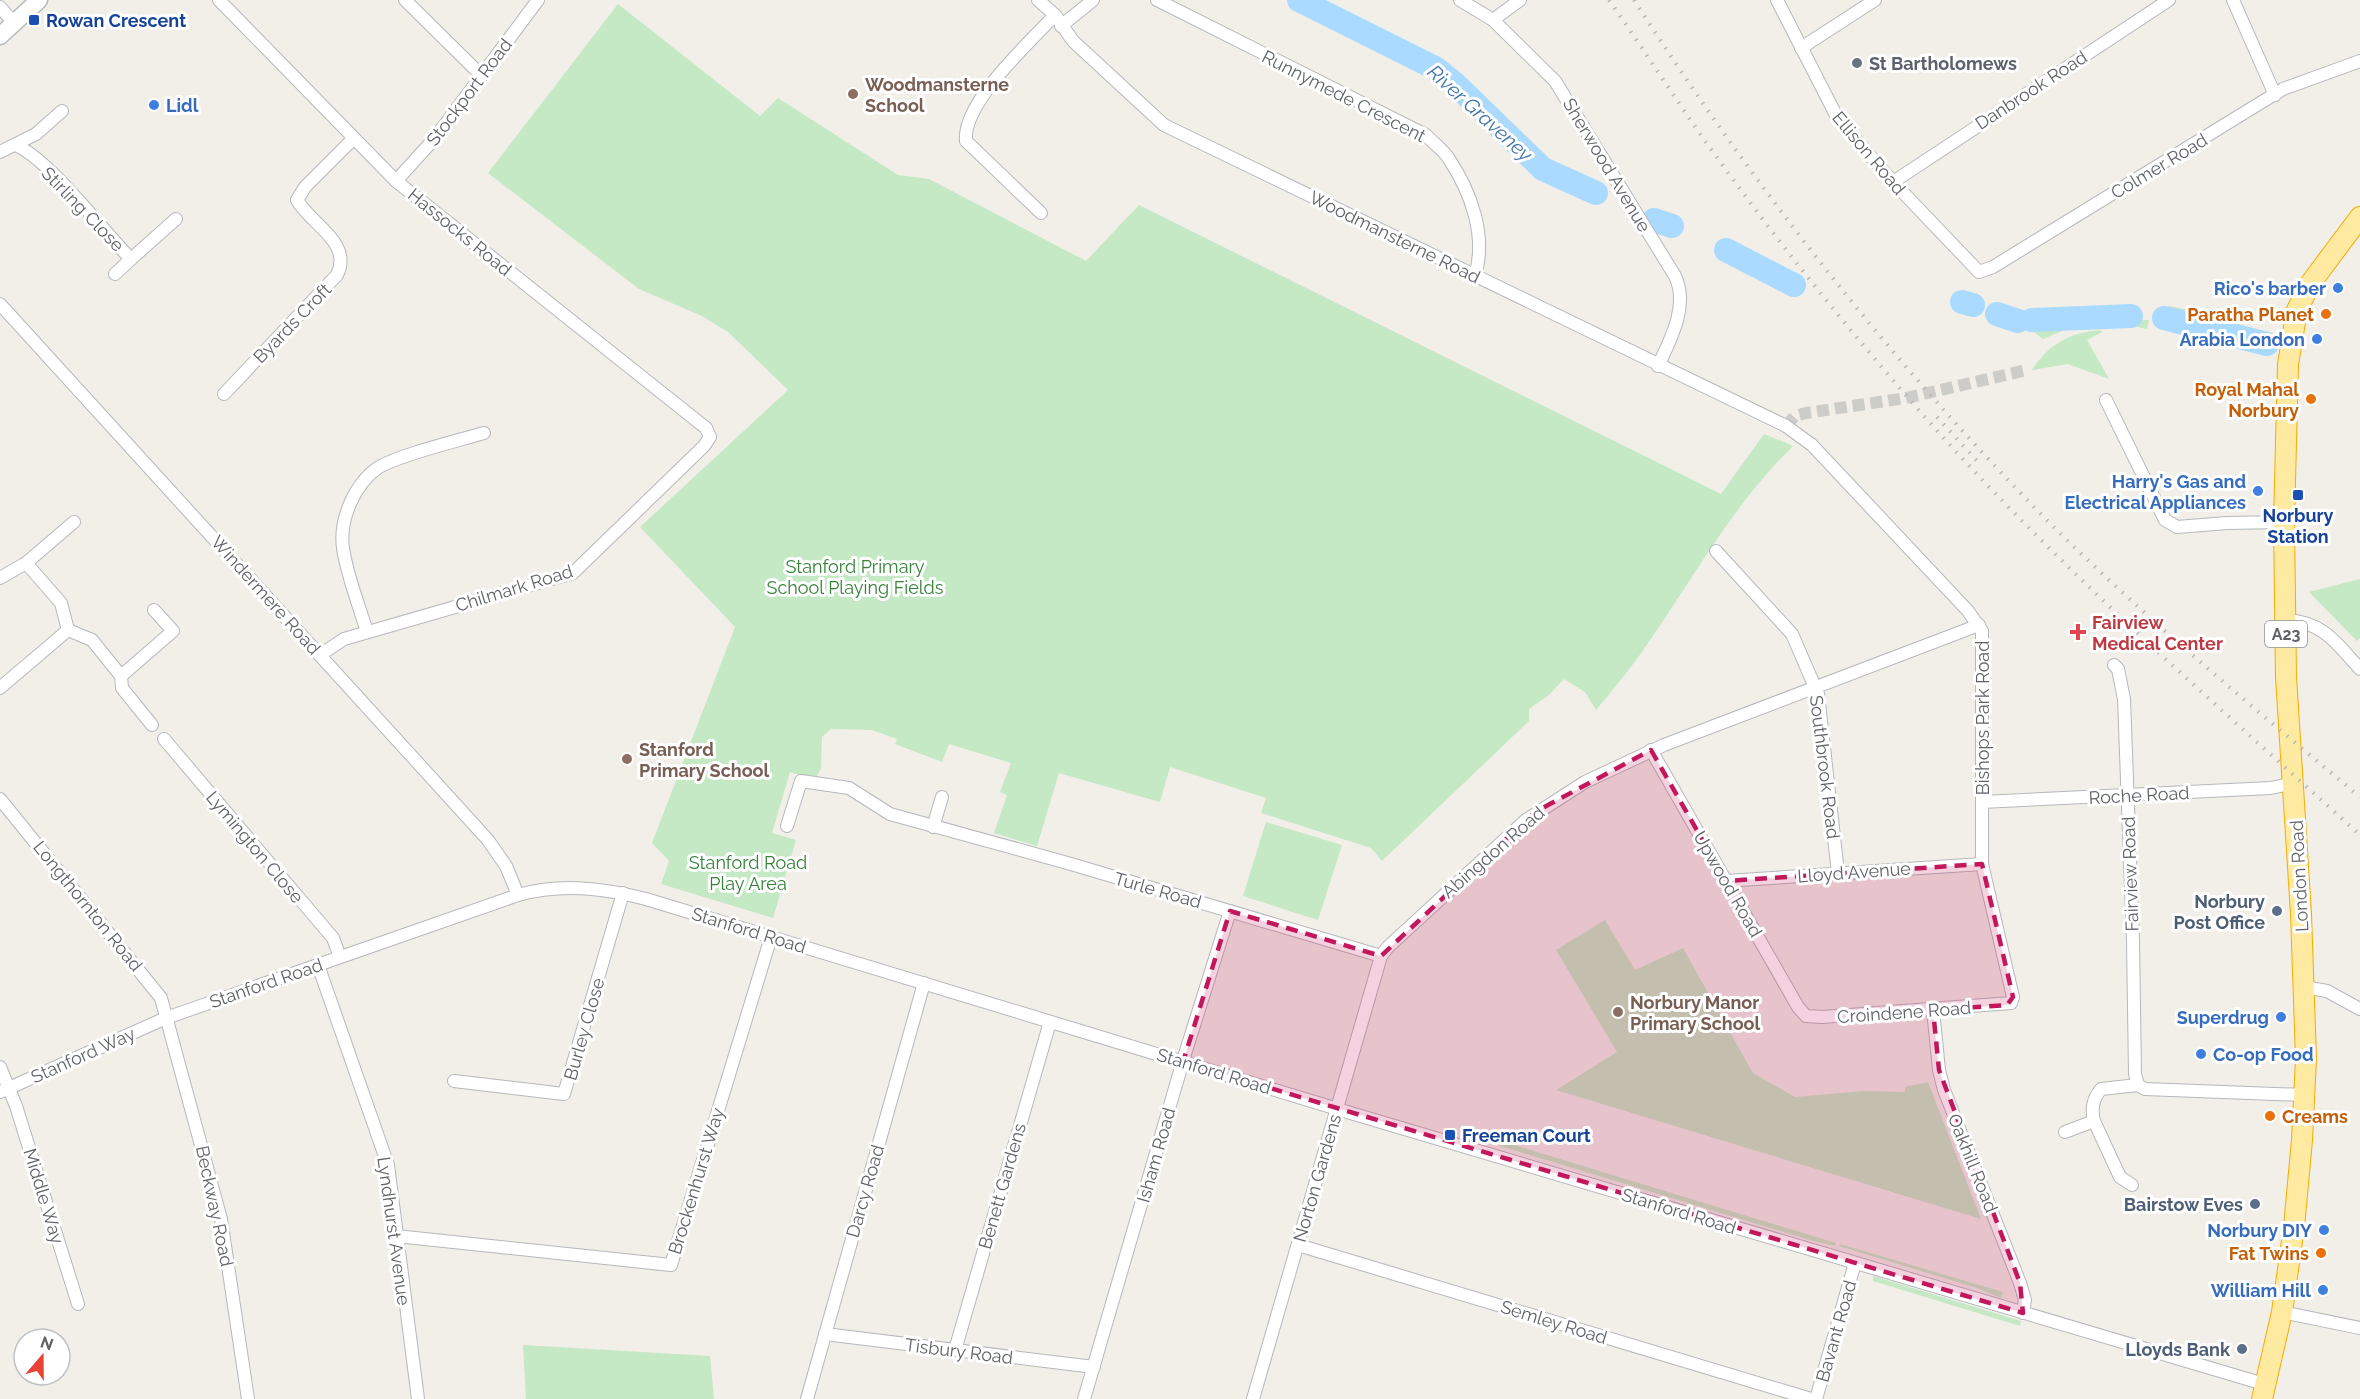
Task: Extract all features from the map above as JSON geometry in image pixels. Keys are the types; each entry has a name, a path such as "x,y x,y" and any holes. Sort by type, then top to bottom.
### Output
{"highway":[{"name":"London Road","path":"2263,1392 2282,1312 2294,1227 2304,1095 2304,987 2294,783 2286,677 2284,522 2289,351 2298,310 2310,284 2360,217"}],"main road":[{"path":"0,36 39,0"}],"street":[{"name":"Hassocks Road","path":"219,0 396,181 706,428 710,437 704,446"},
{"path":"405,0 482,76"},
{"name":"Stockport Road","path":"396,181 435,138 538,0"},
{"name":"Woodmansterne Road","path":"1038,0 1058,20 1073,41 1164,125 1786,426"},
{"path":"1041,213 966,141 964,130 980,99 999,74 1058,20 1093,0"},
{"name":"Runnymede Crescent","path":"1157,0 1426,135 1449,157 1474,212 1479,250 1475,276"},
{"name":"Sherwood Avenue","path":"1460,0 1493,20 1556,81 1680,287 1678,317 1658,366"},
{"path":"1493,20 1520,0"},
{"name":"Ellison Road","path":"1777,0 1835,114 1893,182 1965,260"},
{"path":"1801,48 1875,0"},
{"name":"Danbrook Road","path":"1893,182 2169,0"},
{"path":"2233,0 2275,94"},
{"path":"0,7 14,23"},
{"name":"Colmer Road","path":"1965,260 1978,272 1983,272 2275,94 2360,61"},
{"path":"0,152 36,134 62,111"},
{"name":"Byards Croft","path":"224,394 338,275 342,262 340,249 297,200 305,187 354,138"},
{"name":"Stirling Close","path":"15,145 28,152 70,192 131,259 176,219"},
{"path":"115,274 131,259"},
{"name":"Windermere Road","path":"0,304 493,846 506,866 518,895"},
{"path":"2106,400 2165,520 2170,525 2177,527 2284,522"},
{"name":"Bishops Park Road","path":"1786,426 1812,445 1979,625 1983,642 1982,864 2013,998 2011,1003 2001,1005"},
{"path":"367,632 343,545 344,522 355,495 367,478 381,466 484,433"},
{"name":"Chilmark Road","path":"320,655 336,642 573,573 704,446"},
{"path":"0,578 26,563 74,522"},
{"name":"Southbrook Road","path":"1716,551 1792,634 1815,687 1821,714 1838,873"},
{"path":"26,563 60,603 65,611 68,630"},
{"path":"121,676 173,631 154,610"},
{"path":"2286,620 2307,622 2320,627 2360,669"},
{"name":"Abingdon Road","path":"1381,956 1388,946 1535,812 1585,782 1651,750 1979,625"},
{"path":"68,630 92,640 121,676 122,688 152,725"},
{"path":"0,688 68,630"},
{"name":"Fairview Road","path":"2114,665 2118,669 2124,699 2134,1074 2138,1085"},
{"name":"Lymington Close","path":"164,740 333,938 340,957"},
{"name":"Upwood Road","path":"1651,750 1806,1016"},
{"name":"Turle Road","path":"787,826 801,781 849,788 885,812 1381,956"},
{"name":"Roche Road","path":"1983,802 2271,789 2294,783"},
{"path":"933,827 942,797"},
{"name":"Longthornton Road","path":"0,799 156,990 166,1017"},
{"name":"Lloyd Avenue","path":"1726,881 1982,864"},
{"name":"Stanford Road","path":"166,1017 518,895 560,887 623,893 2023,1313 2263,1392"},
{"name":"Burley Close","path":"454,1081 564,1094 623,893"},
{"name":"Isham Road","path":"1084,1399 1230,911"},
{"name":"Brockenhurst Way","path":"396,1236 671,1265 771,937"},
{"name":"Norton Gardens","path":"1253,1399 1381,956"},
{"name":"Lyndhurst Avenue","path":"318,965 388,1165 418,1399"},
{"name":"Darcy Road","path":"807,1399 924,983"},
{"path":"2304,987 2327,991 2360,1009"},
{"name":"Croindene Road","path":"1806,1016 1822,1017 2001,1005"},
{"name":"Oakhill Road","path":"1933,1010 1939,1070 1944,1090 2020,1282 2025,1300 2023,1313"},
{"name":"Stanford Way","path":"4,1090 166,1017"},
{"name":"Beckway Road","path":"166,1017 221,1219 248,1399"},
{"name":"Benett Gardens","path":"955,1350 1050,1022"},
{"name":"Middle Way","path":"0,1067 4,1090 78,1304"},
{"path":"2132,1185 2120,1177 2094,1121 2092,1113 2094,1098 2101,1089 2138,1085 2145,1089 2304,1095"},
{"path":"2065,1132 2094,1121"},
{"name":"Semley Road","path":"1298,1245 1811,1399"},
{"name":"Bavant Road","path":"1816,1399 1856,1263"},
{"path":"2282,1312 2360,1328"},
{"name":"Tisbury Road","path":"825,1334 1094,1367"}],"highlighted area":[{"path":"1651,750 1726,881 1982,864 2013,997 2007,1005 1933,1010 1939,1070 2020,1283 2023,1313 1183,1062 1230,911 1381,956 1535,812"}],"green space":[{"path":"618,4 760,116 778,98 898,175 929,179 1086,261 1139,205 1721,494 1764,434 1793,446 1770,470 1729,521 1639,656 1596,710 1585,692 1564,679 1549,695 1529,709 1529,721 1382,861 1371,848 1261,813 1266,798 1170,767 1160,802 1059,773 1037,846 994,833 1007,795 1000,792 1011,763 949,744 942,762 895,744 897,739 872,730 831,729 822,737 821,768 815,780 790,772 772,833 796,840 773,918 661,884 669,861 652,843 735,627 640,527 788,390 728,332 702,316 639,289 488,173"},
{"path":"2169,306 2198,312 2205,326 2166,317"},
{"path":"2149,320 2147,329 2129,325 2076,325 2043,339 2034,332 2030,324"},
{"path":"2100,330 2102,332 2087,340 2109,379 2068,364 2032,370 2045,353 2061,341 2079,334"},
{"path":"2360,579 2360,638 2357,641 2309,592"},
{"path":"1266,822 1342,845 1318,920 1243,896"},
{"path":"1605,920 1635,970 1683,948 1753,1073 1795,1097 1864,1091 1905,1092 1905,1087 1928,1082 1981,1219 1556,1090 1617,1052 1556,950"},
{"path":"1501,1141 1836,1243 1835,1246 1810,1240 1500,1146"},
{"path":"1840,1244 2003,1292 2001,1298 1977,1288 1839,1246"},
{"path":"1873,1276 2021,1321 2020,1326 1873,1281"},
{"path":"523,1345 710,1356 714,1399 526,1399"}],"waterway":[{"name":"River Graveney","path":"1299,0 1435,68 1454,83 1543,169 1596,193"},
{"name":"River Graveney","path":"1654,220 1672,226"},
{"name":"River Graveney","path":"1726,250 1794,285"},
{"name":"River Graveney","path":"1962,302 1973,305"},
{"name":"River Graveney","path":"1997,314 2018,321"},
{"name":"River Graveney","path":"2032,320 2131,316"},
{"name":"River Graveney","path":"2164,318 2267,344"}],"tunnel":[{"path":"1786,426 1795,416 1806,413 1906,398 2027,370"}],"railway":[{"path":"1609,0 1707,143 1769,228 1844,323 1923,415 1974,471 2081,579 2360,835"},
{"path":"1634,0 1772,200 1873,327 1979,449 2035,508 2113,584 2194,657 2360,797"},
{"path":"1937,417 1978,462"}],"place":[{"name":"Rowan Crescent","path":"34,20"},
{"name":"St Bartholomews","path":"1857,63"},
{"name":"Woodmansterne School","path":"853,94"},
{"name":"Lidl","path":"154,105"},
{"name":"Rico's barber","path":"2338,288"},
{"name":"Paratha Planet","path":"2326,314"},
{"name":"Arabia London","path":"2317,339"},
{"name":"Royal Mahal Norbury","path":"2311,399"},
{"name":"Harry's Gas and Electrical Appliances","path":"2258,491"},
{"name":"Norbury Station","path":"2298,495"},
{"name":"Fairview Medical Center","path":"2078,632"},
{"name":"Stanford Primary School","path":"627,759"},
{"name":"Norbury Post Office","path":"2277,911"},
{"name":"Norbury Manor Primary School","path":"1618,1012"},
{"name":"Superdrug","path":"2281,1017"},
{"name":"Co-op Food","path":"2201,1054"},
{"name":"Creams","path":"2270,1116"},
{"name":"Freeman Court","path":"1450,1135"},
{"name":"Bairstow Eves","path":"2255,1204"},
{"name":"Norbury DIY","path":"2324,1230"},
{"name":"Fat Twins","path":"2321,1253"},
{"name":"William Hill","path":"2323,1290"},
{"name":"Lloyds Bank","path":"2242,1349"}],"park label":[{"name":"Stanford Primary School Playing Fields","path":"855,576"},
{"name":"Stanford Road Play Area","path":"748,872"}]}
